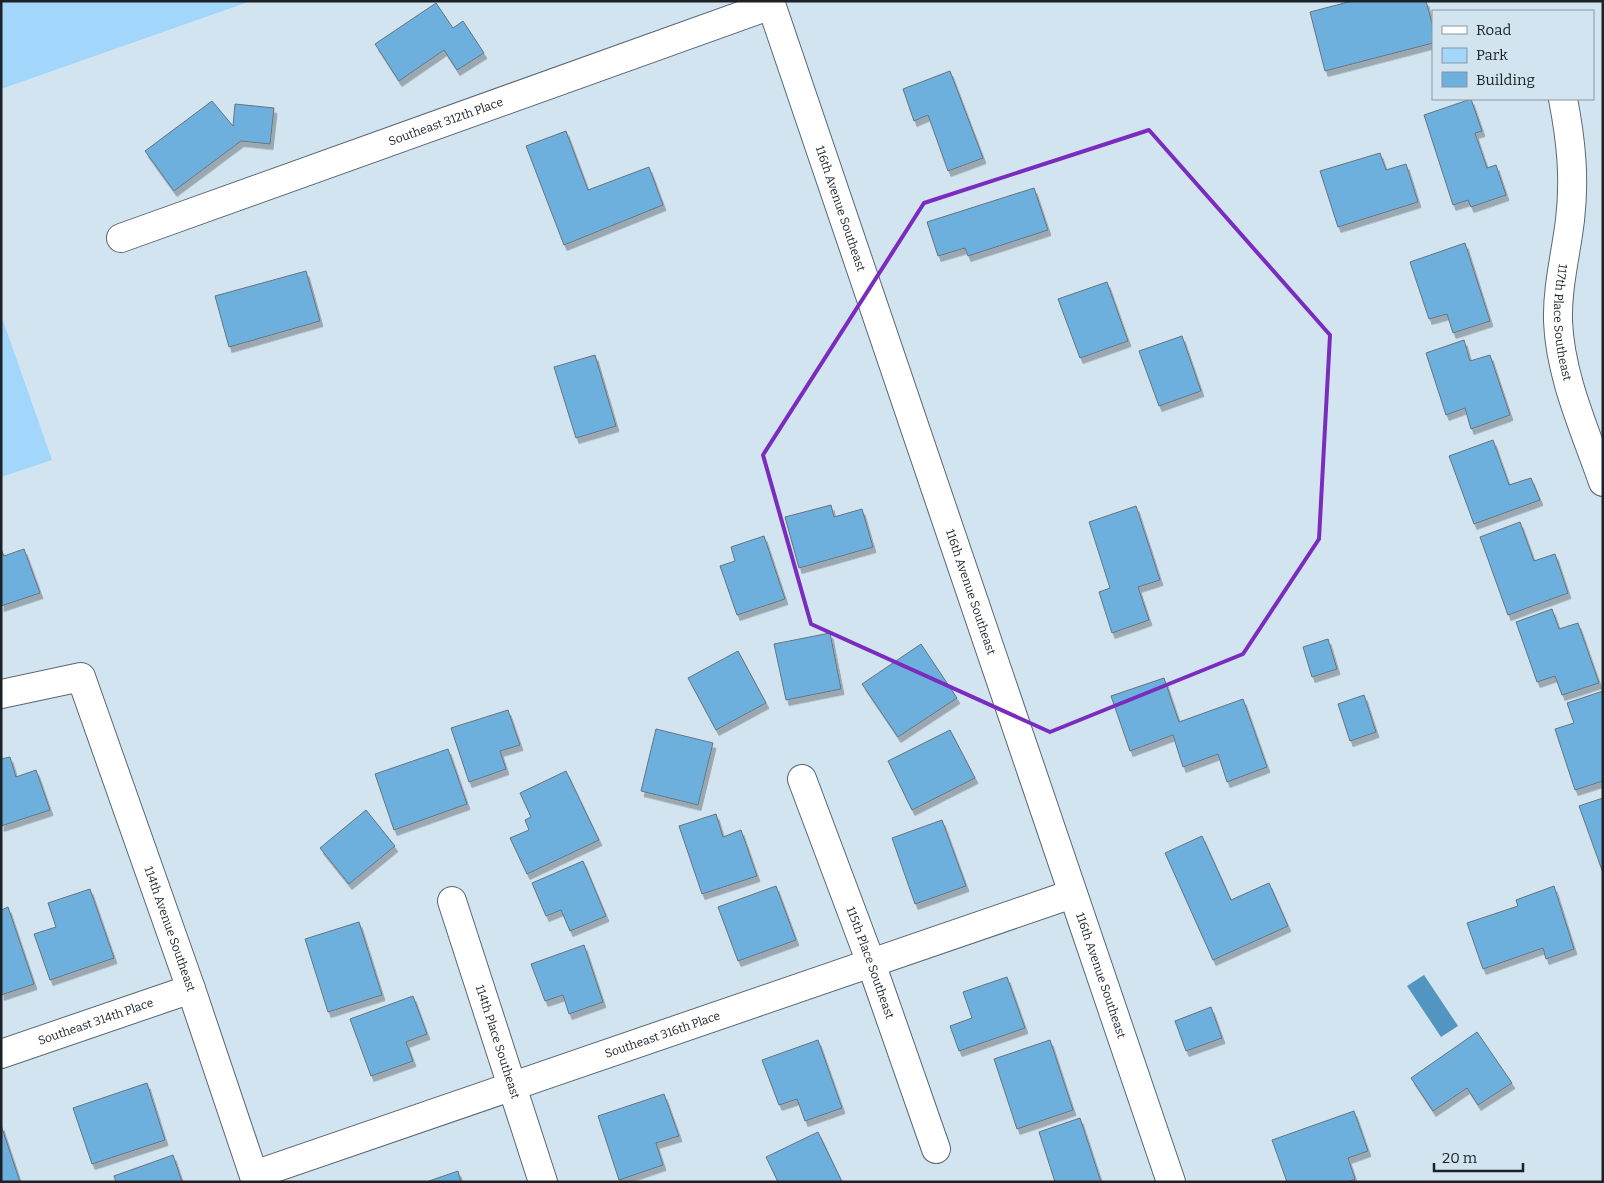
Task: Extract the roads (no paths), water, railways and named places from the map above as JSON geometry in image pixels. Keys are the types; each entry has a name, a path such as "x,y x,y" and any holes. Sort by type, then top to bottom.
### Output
{"street":[{"name":"Southeast 312th Place","path":"121,238 770,3"},
{"name":"116th Avenue Southeast","path":"770,3 1171,1182"},
{"name":"117th Place Southeast","path":"1563,100 1572,148 1573,170 1570,218 1559,286 1560,341 1574,398 1603,482"},
{"name":"114th Avenue Southeast","path":"1,694 81,677 191,989 255,1178"},
{"name":"115th Place Southeast","path":"802,780 936,1149"},
{"name":"Southeast 316th Place","path":"255,1178 514,1086 1072,894"},
{"name":"114th Place Southeast","path":"452,901 514,1086 543,1182"},
{"name":"Southeast 314th Place","path":"1,1054 191,989"}]}
